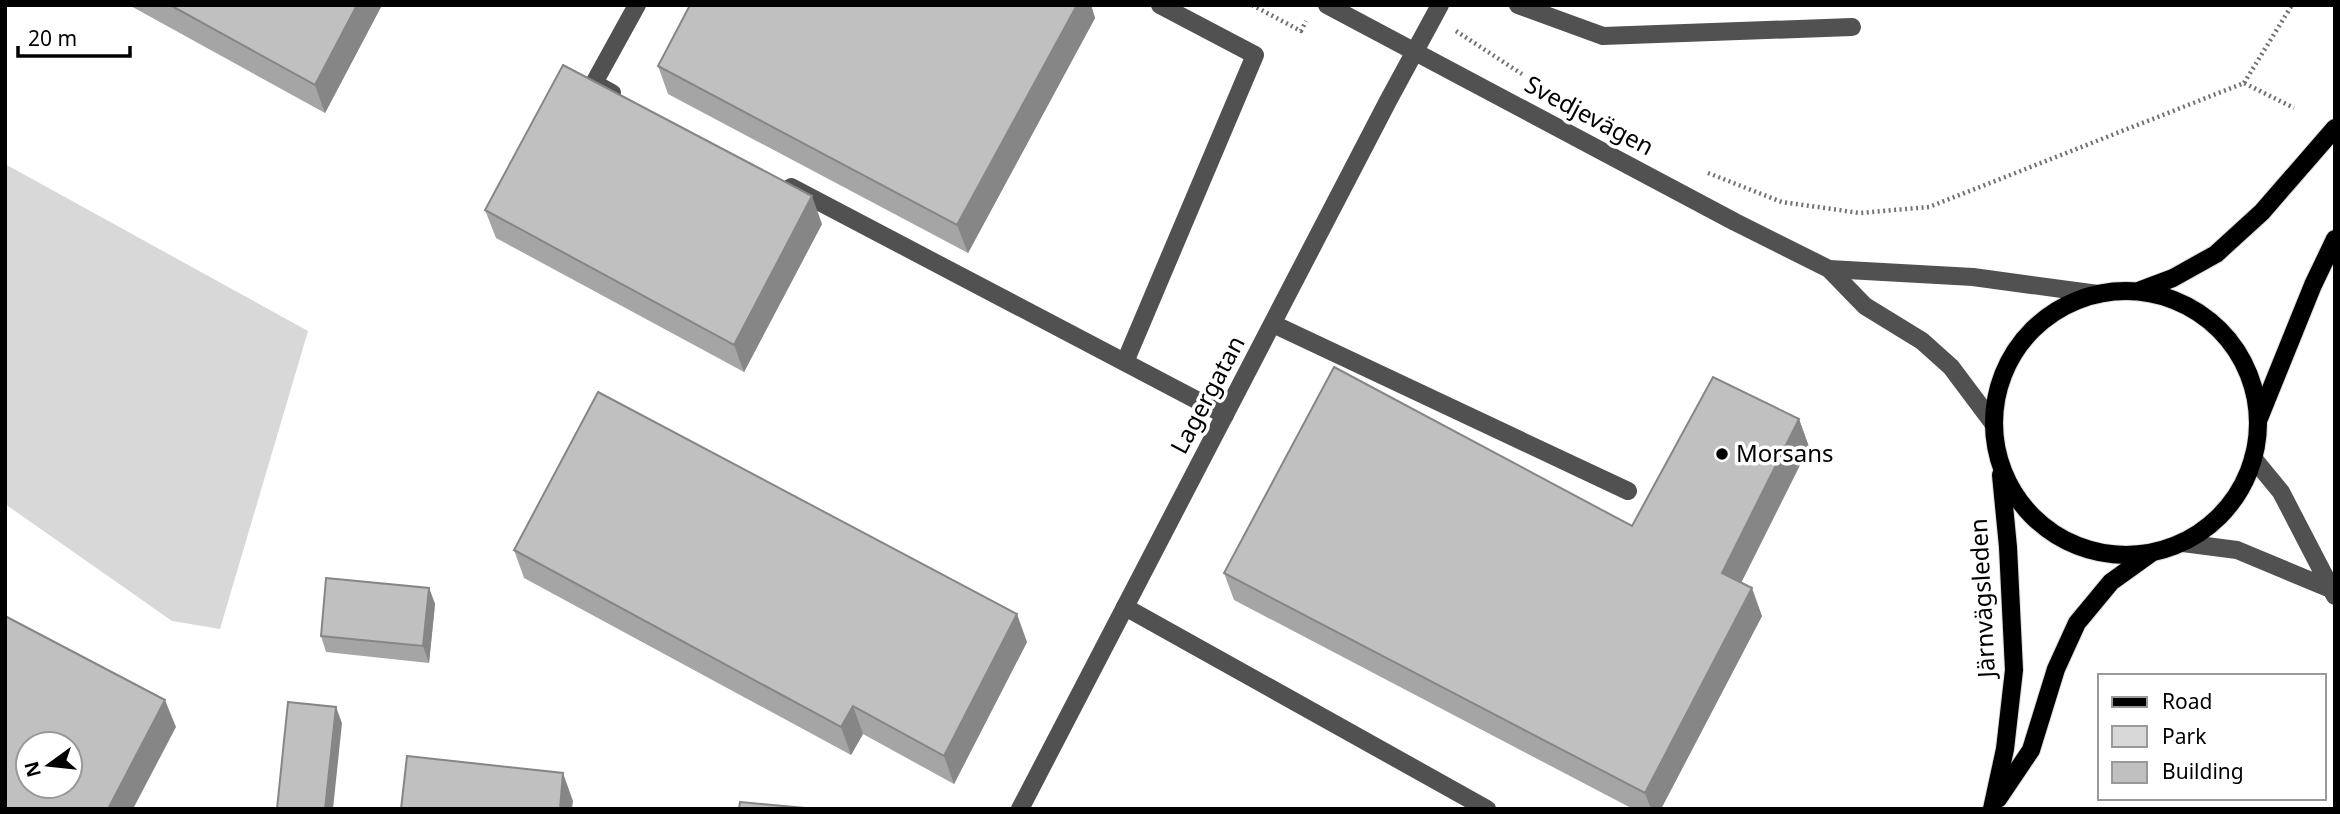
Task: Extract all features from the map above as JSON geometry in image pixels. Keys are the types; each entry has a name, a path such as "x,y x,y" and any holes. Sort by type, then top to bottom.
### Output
{"main road":[{"path":"2141,290 2173,278 2217,254 2262,212 2335,128"},
{"path":"2000,468 2018,500 2043,527 2074,546 2110,555 2150,554 2183,543 2214,522 2239,493 2253,458 2258,421 2335,239"},
{"path":"2141,290 2178,302 2211,321 2236,350 2252,384 2258,421"},
{"name":"Järnvägsleden","path":"1992,808 2005,749 2014,670 2008,547 1993,423 2001,379 2022,340 2056,310 2098,294 2141,290"},
{"name":"Järnvägsleden","path":"1992,808 2031,750 2056,669 2077,623 2111,582 2150,554"}],"street":[{"path":"631,103 594,83 637,5"},
{"path":"1125,362 1255,55 1160,5"},
{"name":"Svedjevägen","path":"1327,5 1735,222 1829,269 1865,306 1922,341 1951,367 1993,423"},
{"path":"1518,5 1603,36 1852,27"},
{"name":"Lagergatan","path":"1020,809 1437,11"},
{"path":"779,181 1225,415"},
{"name":"Svedjevägen","path":"1829,269 1973,277 2098,294"},
{"path":"1273,324 1628,491"},
{"path":"2253,458 2281,492 2334,591"},
{"path":"2183,543 2237,550 2334,591"},
{"path":"1125,607 1488,809"}],"path":[{"path":"1252,5 1301,31"},
{"path":"1701,171 1782,202 1860,213 1929,207 2244,83 2292,5"},
{"path":"1437,11 1531,79"},
{"path":"2244,83 2294,108"}],"green space":[{"path":"5,164 308,331 220,629 172,621 5,504"}],"building":[{"path":"170,5 357,5 315,85"},
{"path":"690,5 1077,5 957,225 658,66"},
{"path":"563,65 812,196 734,345 485,210"},
{"path":"1334,367 1632,526 1713,377 1799,419 1722,573 1752,588 1645,793 1224,573"},
{"path":"598,392 1017,614 944,756 853,706 841,727 514,550"},
{"path":"326,578 429,588 423,646 321,636"},
{"path":"5,616 165,700 108,809 5,809"},
{"path":"288,702 336,707 325,809 277,809"},
{"path":"407,756 563,773 560,809 401,809"},
{"path":"740,802 816,809 739,809"}],"place":[{"name":"Morsans","path":"1722,454"}]}
